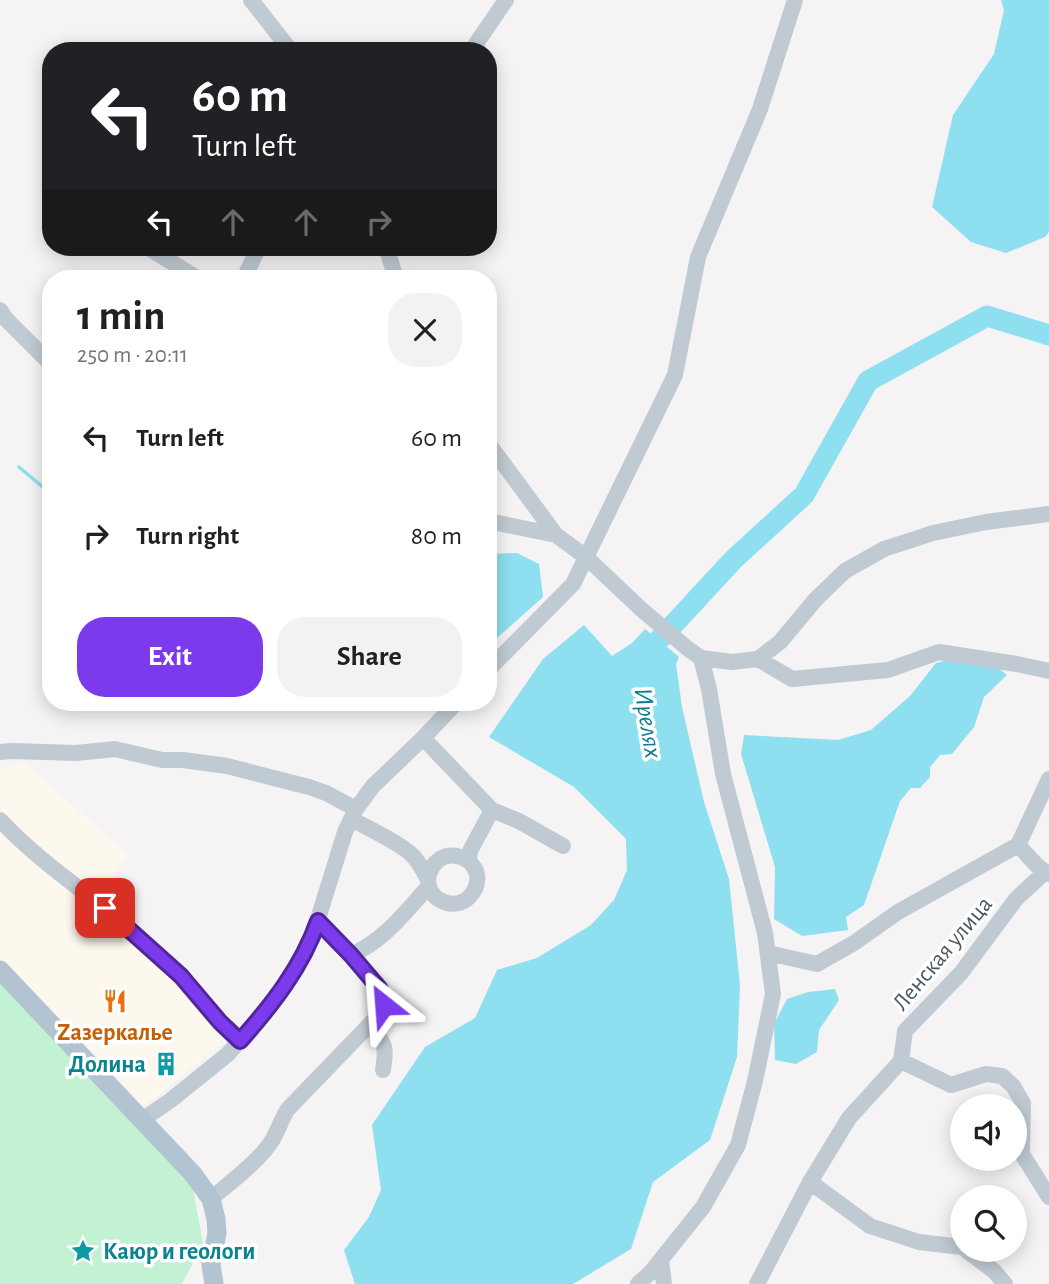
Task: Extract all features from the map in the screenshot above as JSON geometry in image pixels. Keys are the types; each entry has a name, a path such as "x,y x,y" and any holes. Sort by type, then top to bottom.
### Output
{"main road":[{"path":"0,970 192,1174 211,1199 217,1233 212,1274 197,1284"}],"street":[{"path":"251,0 284,42"},
{"path":"477,42 506,0"},
{"path":"497,661 573,584 675,374 698,257 760,109 795,0"},
{"path":"162,256 184,270"},
{"path":"0,310 42,355"},
{"path":"497,455 556,535 586,557 687,648 702,657 732,662 758,659 780,642 816,599 845,571 884,549 933,533 986,522 1049,514"},
{"path":"497,523 556,535"},
{"path":"758,659 792,679 888,670 939,652 1049,671"},
{"path":"638,1284 651,1272 703,1207 738,1146 773,994 765,933 723,774 702,657"},
{"path":"142,1120 228,1054 272,1003 303,957 318,921 353,814 373,786 449,711"},
{"path":"424,738 492,810 519,821 563,846"},
{"path":"0,752 76,753 115,749 162,760 227,766 309,787 326,793 412,855 429,883 438,899 444,902 459,903 466,900 475,888 477,874 469,861 462,857 446,855 439,859 429,871 429,883 391,928 373,944 351,955"},
{"path":"768,953 817,964 898,912 1018,845 1049,779"},
{"path":"469,861 470,851 492,810"},
{"path":"0,820 28,848 154,950 240,1041"},
{"path":"1018,845 1039,869 1047,873"},
{"name":"Ленская улица","path":"901,1061 905,1031 961,973 1016,899 1047,873"},
{"path":"211,1199 270,1144 288,1109 380,1014 384,1005 379,988 318,921"},
{"path":"370,1024 383,1041 386,1050 383,1070"},
{"path":"757,1284 810,1182 849,1118 901,1061 951,1085 986,1074 1002,1076 1013,1086 1023,1103 1022,1154 1049,1197"},
{"path":"810,1182 870,1226 919,1242 950,1246"},
{"path":"661,1260 664,1284"},
{"path":"982,1262 1005,1284"}],"shaded area":[{"path":"24,762 128,854 101,896 215,998 240,1029 145,1106 9,966 0,960 0,769"}],"green space":[{"path":"0,982 192,1183 203,1244 182,1284 0,1284"}],"water":[{"path":"1001,0 1049,0 1049,232 1045,237 1006,253 971,242 932,207 953,115 994,54 1004,10"},
{"path":"517,553 539,564 543,597 497,638 497,554"},
{"path":"584,625 612,656 632,643 645,629 679,657 676,664 682,707 704,802 729,879 740,985 737,1057 710,1140 653,1182 631,1249 573,1284 355,1284 344,1250 369,1217 381,1190 372,1125 425,1047 475,1018 497,970 537,958 591,925 614,900 627,870 626,839 574,787 489,737 543,659"},
{"path":"956,658 994,665 1007,675 984,697 974,727 952,754 940,755 930,767 930,777 920,788 911,788 900,801 864,905 846,917 848,930 802,936 774,919 775,867 741,754 744,735 838,740 871,730 910,696 936,663"},
{"path":"835,989 839,1000 819,1030 817,1052 796,1064 775,1060 774,1024 787,999 808,992"}],"waterway":[{"name":"Ирелях","path":"641,663 734,559 804,495 868,381 987,316 1049,335"},
{"path":"19,467 42,486"}],"place":[{"name":"Zазеркалье","path":"115,1001"},
{"name":"Долина","path":"166,1064"},
{"name":"Каюр и геологи","path":"83,1251"}],"route":[{"path":"105,908 181,976 240,1041 272,1003 303,957 318,921 379,988 384,1005"}]}
